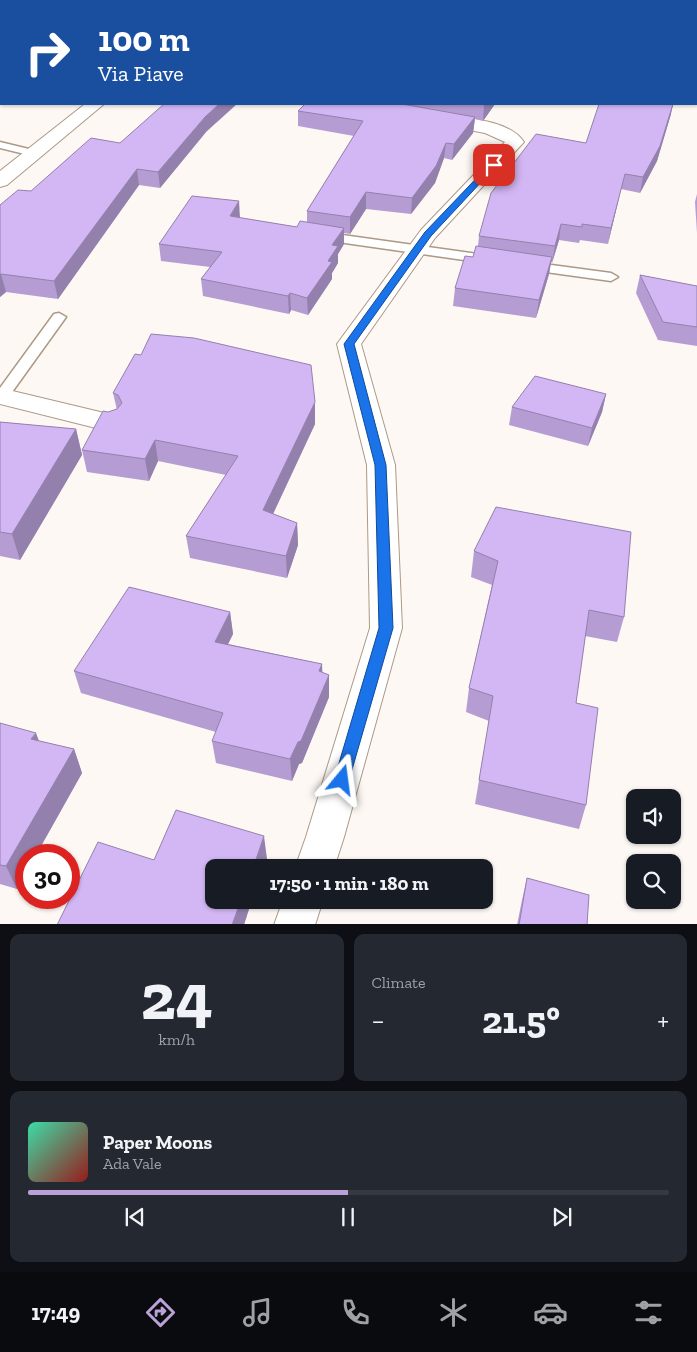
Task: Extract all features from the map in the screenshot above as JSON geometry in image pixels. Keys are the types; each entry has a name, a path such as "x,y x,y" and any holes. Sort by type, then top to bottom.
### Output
{"street":[{"path":"0,181 94,105"},
{"path":"317,859 386,628 381,465 349,344 428,234 515,142 511,136 501,131 415,115"},
{"path":"1,396 112,422"},
{"path":"294,924 299,909"}],"lane":[{"path":"0,145 33,153"},
{"path":"305,233 494,261"},
{"path":"514,263 611,277"},
{"path":"1,396 59,317"}],"building":[{"path":"163,105 218,105 205,117 158,172 137,169 54,281 0,275 0,205 18,190 31,191 91,138 120,143"},
{"path":"304,105 408,105 475,117 454,144 446,143 436,166 412,198 366,192 350,217 307,211 363,121 298,111"},
{"path":"599,105 673,105 660,146 643,177 625,174 611,228 582,224 582,227 561,224 555,246 479,236 491,193 536,134 586,143"},
{"path":"192,196 239,201 230,216 297,227 300,221 344,228 332,245 338,246 328,261 332,262 307,298 290,293 288,296 201,279 222,252 159,244"},
{"path":"476,246 552,257 539,300 455,288 465,256 473,257"},
{"path":"640,275 697,286 697,327 663,322"},
{"path":"151,334 194,338 311,365 315,402 263,510 297,523 286,556 186,536 238,456 155,440 145,459 82,450 103,411 108,412 117,409 122,403 118,395 113,393 135,354 141,355"},
{"path":"535,376 606,394 592,428 512,407"},
{"path":"0,422 76,429 12,534 0,532"},
{"path":"496,507 631,532 624,617 589,610 576,703 598,708 586,805 479,780 493,696 469,688 498,561 474,551"},
{"path":"129,587 230,612 215,642 322,664 319,671 329,675 301,741 298,742 290,759 212,741 223,713 74,671"},
{"path":"0,723 36,733 31,739 74,749 19,844 15,844 15,851 6,866 0,865"},
{"path":"176,810 264,836 256,859 205,859 205,909 238,909 232,924 57,924 65,909 80,909 80,878 98,842 154,860"},
{"path":"527,878 589,895 587,924 519,924"}],"route":[{"path":"342,780 386,628 381,465 349,344 428,234 494,165"}]}
